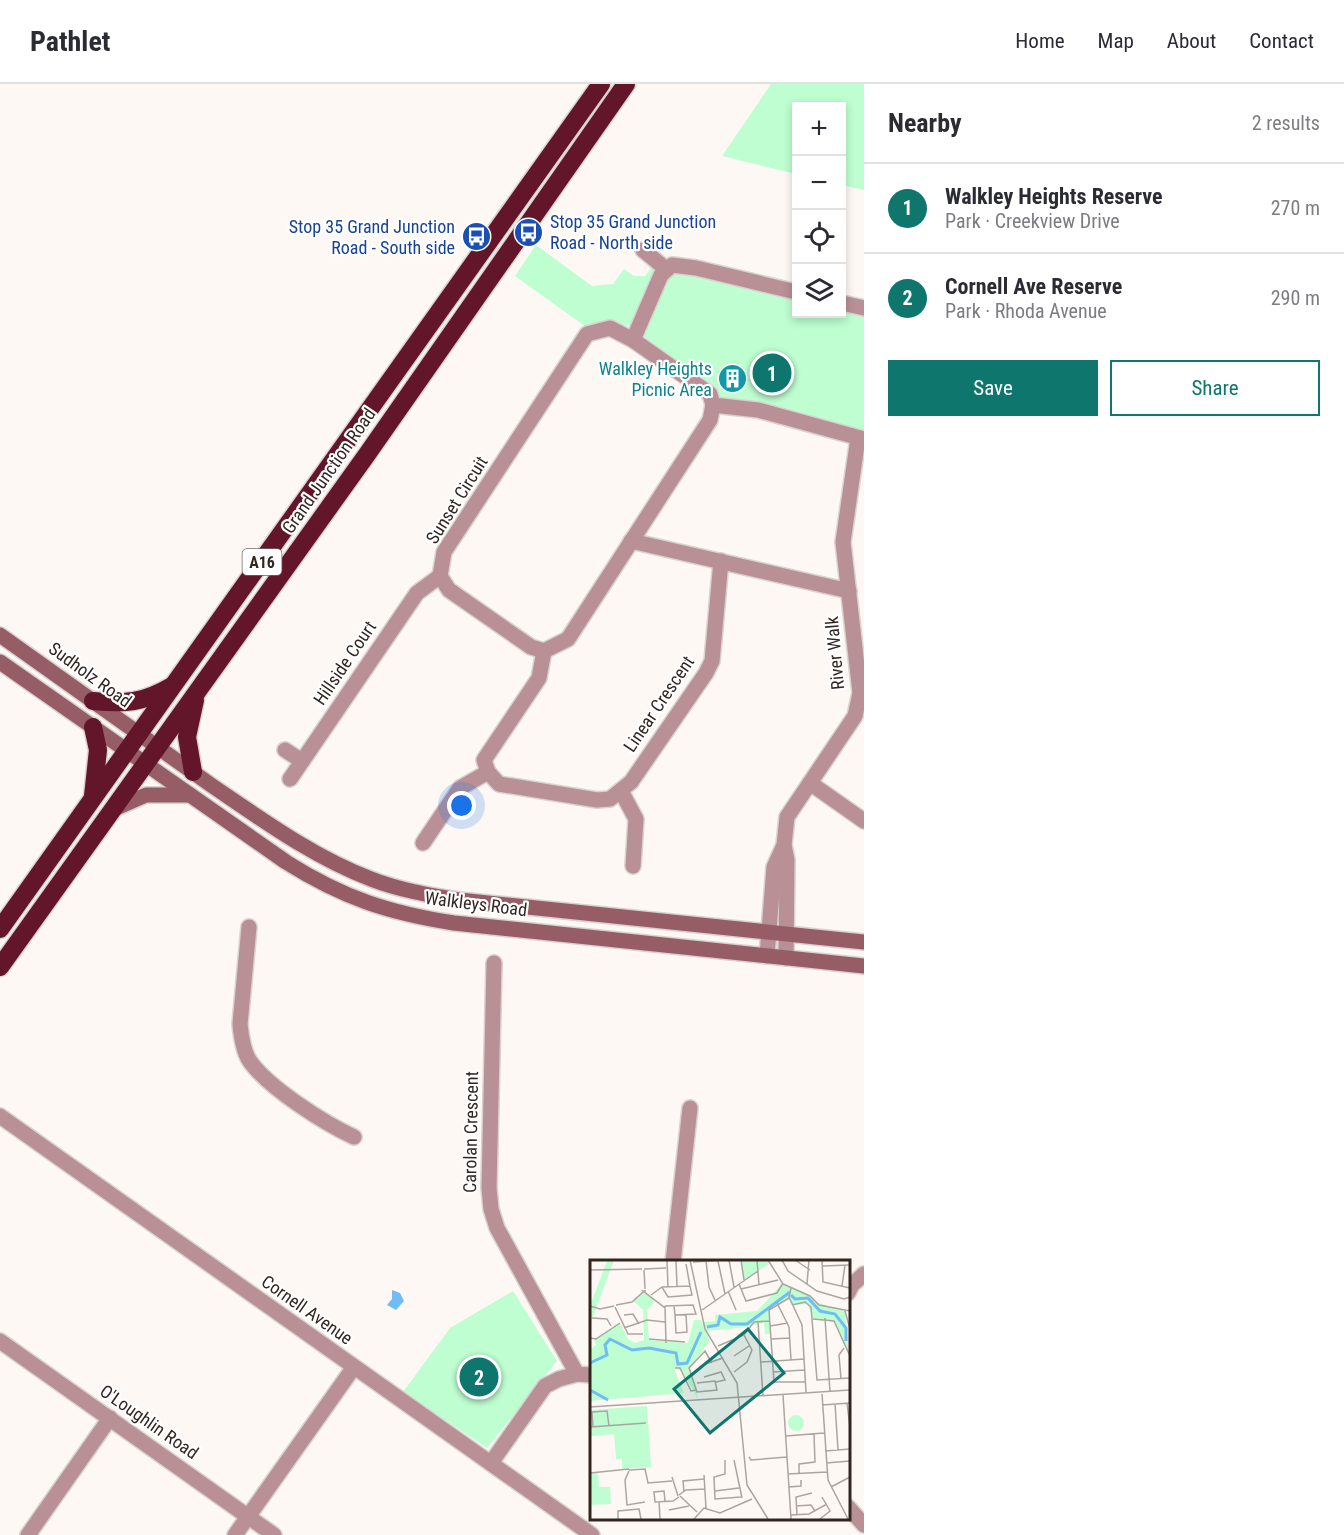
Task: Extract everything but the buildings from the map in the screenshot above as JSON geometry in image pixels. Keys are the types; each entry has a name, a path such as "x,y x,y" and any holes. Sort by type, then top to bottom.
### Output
{"highway":[{"name":"Grand Junction Road","path":"0,929 601,84"},
{"name":"Grand Junction Road","path":"0,967 368,453 626,84"},
{"path":"93,701 134,702 148,698 176,683"},
{"path":"193,772 187,737 196,692"},
{"path":"92,801 98,750 93,728"}],"main road":[{"name":"Sudholz Road","path":"0,635 157,747"},
{"path":"0,662 128,751"},
{"name":"Walkleys Road","path":"157,747 269,824 333,862 373,880 397,887 459,900 864,942"},
{"name":"Walkleys Road","path":"128,751 305,874 337,891 388,910 454,922 864,966"},
{"path":"112,810 146,795 190,795"}],"street":[{"path":"643,250 666,269"},
{"path":"633,340 656,285 666,269 672,265 696,268 792,291"},
{"path":"846,304 864,308"},
{"name":"Sunset Circuit","path":"440,576 444,552 587,334 610,328 633,340 710,394 713,405"},
{"path":"440,576 449,590 531,647 544,651 568,639 710,420 713,405 758,410 861,439"},
{"name":"River Walk","path":"786,958 787,860 784,845 787,817 855,716 860,693 843,542 861,439"},
{"path":"631,540 849,591"},
{"name":"Linear Crescent","path":"488,772 499,784 597,800 610,799 631,782 712,661 722,561"},
{"name":"Hillside Court","path":"290,779 417,593 440,576"},
{"path":"423,843 460,788 488,772 484,760 538,678 544,651"},
{"path":"285,750 302,761"},
{"path":"810,783 864,821"},
{"path":"621,790 636,819 633,866"},
{"name":"River Walk","path":"767,956 774,867 784,845"},
{"path":"249,927 240,1023 247,1057 267,1080 330,1126 354,1137"},
{"name":"Carolan Crescent","path":"494,963 489,1188 491,1209 497,1228 584,1374"},
{"path":"673,1260 690,1108"},
{"name":"Cornell Avenue","path":"0,1116 592,1535"},
{"path":"849,1291 864,1274"},
{"name":"O'Loughlin Road","path":"0,1341 274,1535"},
{"path":"235,1535 354,1367"},
{"path":"490,1463 545,1386 564,1377 584,1374"},
{"path":"28,1535 110,1418"},
{"path":"849,1508 864,1525"}],"green space":[{"path":"771,84 864,84 864,190 846,186 846,102 792,102 792,173 722,156"},
{"path":"536,245 592,286 613,284 624,269 634,276 645,276 651,268 656,267 633,325 626,326 603,321 589,329 515,276"},
{"path":"679,272 792,294 792,318 846,318 846,305 864,309 864,439 713,405 647,342 642,330 666,279"},
{"path":"513,1291 557,1361 487,1448 403,1392 450,1328"}],"water":[{"path":"392,1290 400,1293 404,1301 396,1310 387,1305 392,1299"}],"place":[{"name":"Stop 35 Grand Junction Road - North side","path":"529,232"},
{"name":"Stop 35 Grand Junction Road - South side","path":"476,237"},
{"name":"Walkley Heights Reserve","path":"772,373"},
{"name":"Walkley Heights Picnic Area","path":"733,379"},
{"name":"Cornell Ave Reserve","path":"479,1377"}]}
